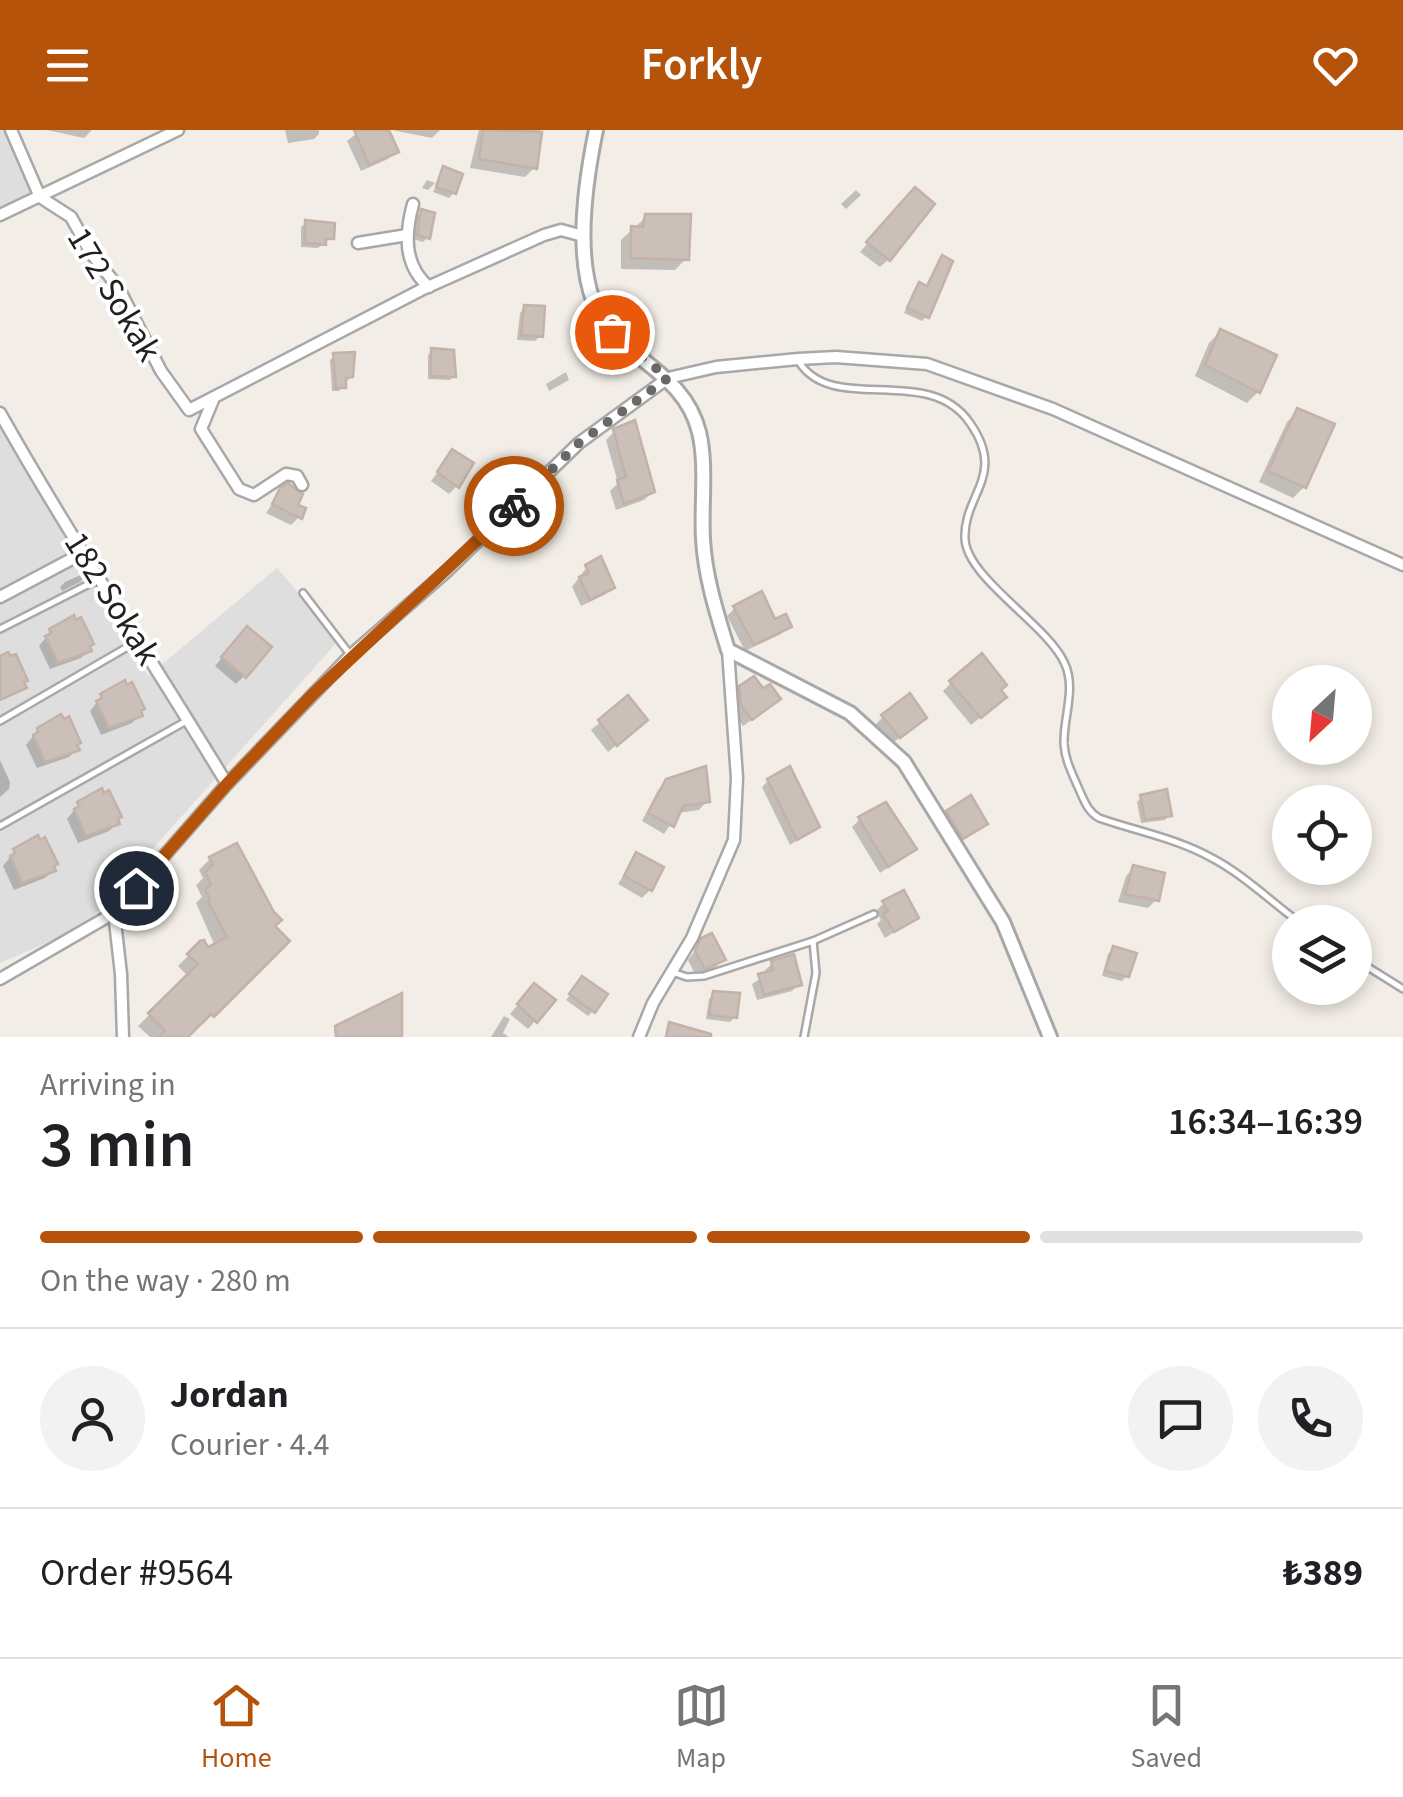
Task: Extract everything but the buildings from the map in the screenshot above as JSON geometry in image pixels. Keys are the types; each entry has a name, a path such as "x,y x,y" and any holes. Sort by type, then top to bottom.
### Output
{"street":[{"name":"172 Sokak","path":"11,130 40,197 71,217 118,286 161,372 189,410 216,396"},
{"path":"0,215 178,130"},
{"path":"596,130 588,170 583,236 590,291 612,332 668,378 686,401 699,432 706,566 728,650 736,778 734,840 692,938 653,1003 639,1037"},
{"path":"412,204 406,236 410,260 416,276 429,287"},
{"path":"302,485 297,476 286,474 254,495 238,489 200,429 216,396 429,287 544,235 562,230 583,236"},
{"path":"358,243 406,236"},
{"path":"0,978 114,913 227,784 350,656 447,571 570,450 668,378 716,368 798,360 836,358 927,364 1053,409 1403,565"},
{"name":"182 Sokak","path":"2,419 227,784"},
{"path":"0,597 82,553"},
{"path":"728,650 850,713 904,762 1004,922 1050,1037"},
{"path":"114,913 122,1037"}],"lane":[{"path":"798,360 811,376 826,384 922,392 944,399 962,413 979,440 985,466 982,488 966,530 968,554 1063,660 1070,688 1065,752 1087,807 1099,818 1214,858 1278,905"},
{"path":"0,629 99,578"},
{"path":"303,593 350,656"},
{"path":"0,721 140,640"},
{"path":"0,826 188,720"},
{"path":"672,972 704,976 813,941 874,914"},
{"path":"804,1037 816,973 813,941"},
{"path":"1372,970 1403,989"}],"shaded area":[{"path":"0,130 11,130 40,197 0,215"},
{"path":"0,413 148,676 277,568 339,640 83,927 0,963"}],"way so far":[{"path":"514,506 579,443 668,378 612,332"}],"route":[{"path":"136,888 227,784 350,656 514,506"}]}
